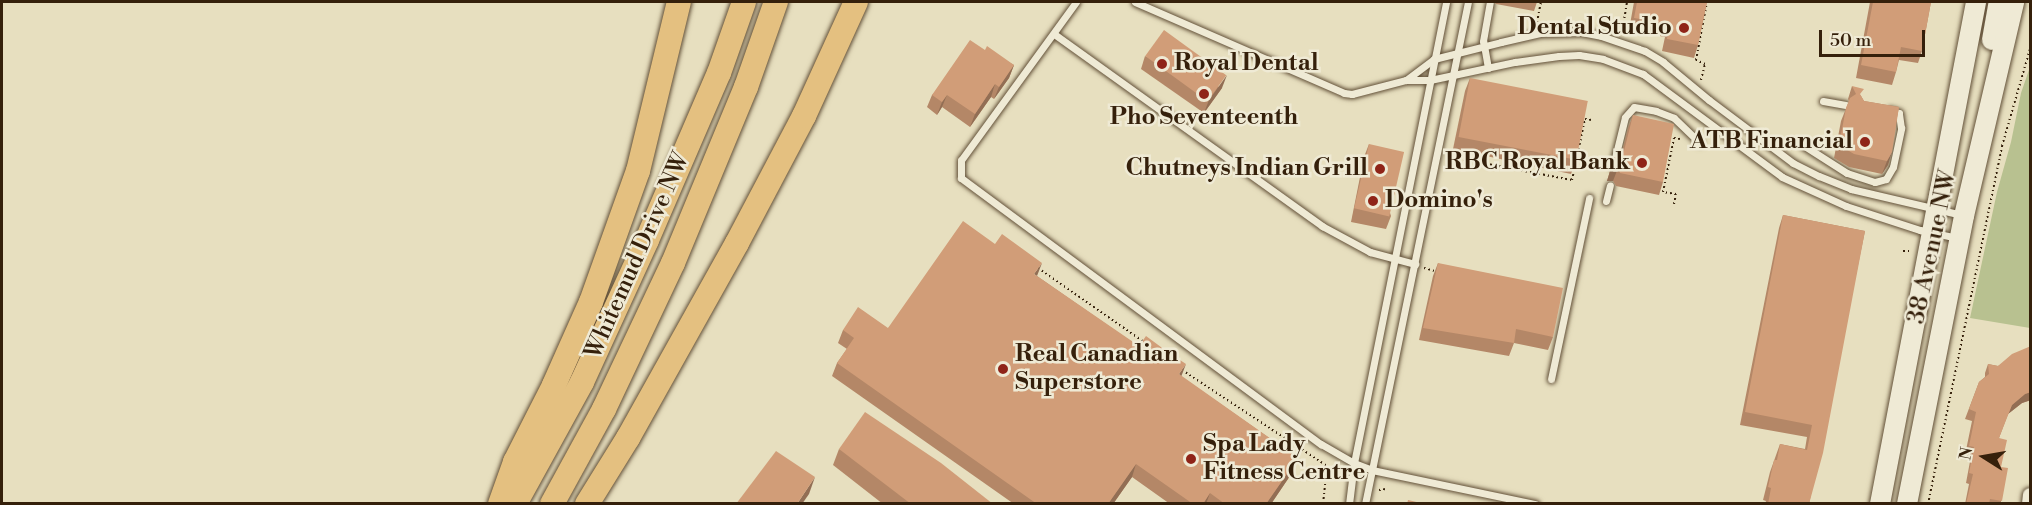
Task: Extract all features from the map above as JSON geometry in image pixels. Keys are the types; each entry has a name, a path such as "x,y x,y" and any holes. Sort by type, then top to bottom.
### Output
{"highway":[{"path":"500,504 515,462 554,385 595,292 638,171 679,2"},
{"name":"Whitemud Drive NW","path":"515,504 582,382 647,240 719,73 744,2"},
{"name":"Whitemud Drive NW","path":"552,504 604,409 673,263 746,87 776,2"},
{"path":"587,504 628,438 737,243 804,116 856,2"}],"main road":[{"name":"38 Avenue NW","path":"1880,504 1900,387 1934,233 1976,2"},
{"path":"1981,138 1988,65 1999,2"},
{"name":"38 Avenue NW","path":"1907,504 1964,216 2014,2"}],"street":[{"path":"2029,504 2031,495"}],"lane":[{"path":"1076,2 961,160 961,178 1312,437 1354,463 1372,470 1535,504"},
{"path":"1135,2 1344,93 1352,94 1406,80 1430,80 1515,62 1579,55 1624,67 1643,74 1782,177 1846,206 1960,239"},
{"path":"1349,504 1354,463 1446,2"},
{"path":"1365,504 1468,2"},
{"path":"1488,68 1483,47 1490,3"},
{"path":"1406,80 1434,59 1540,33 1560,32 1601,36 1624,43 1663,62 1793,163 1818,176 1870,194 1964,216"},
{"path":"1054,34 1322,226 1362,248 1415,264"},
{"path":"1823,100 1846,105"},
{"path":"1613,166 1625,117 1634,107 1656,111 1674,118 1699,142"},
{"path":"1803,145 1847,172 1875,182 1886,179 1893,167 1901,120 1899,113 1879,109"},
{"path":"1606,201 1610,185"},
{"path":"1551,379 1589,198"}],"path":[{"path":"1536,28 1541,2"},
{"path":"1623,27 1627,2"},
{"path":"1696,60 1707,2"},
{"path":"1928,504 2002,146 2031,49"},
{"path":"1446,156 1572,180 1584,119 1592,120"},
{"path":"1674,204 1676,194 1663,192 1674,138 1681,139 1682,136"},
{"path":"1903,251 1909,251"},
{"path":"1031,263 1146,343"},
{"path":"1424,268 1446,273"},
{"path":"1179,367 1327,466 1323,504"}],"green space":[{"path":"2030,67 2030,328 1970,318 1997,192 2011,142 2021,93"}],"building":[{"path":"1637,2 1707,2 1698,45 1667,39 1669,24 1634,18"},
{"path":"1873,2 1931,2 1922,51 1901,47 1896,72 1861,65"},
{"path":"1164,30 1226,75 1207,101 1145,56"},
{"path":"970,40 985,50 987,46 1014,65 999,87 995,84 975,114 947,95 942,102 932,95"},
{"path":"1470,78 1588,101 1576,160 1459,137"},
{"name":"ATB Financial","path":"1852,86 1864,89 1860,94 1864,101 1899,107 1892,152 1887,161 1854,154 1839,145 1846,108 1850,98 1856,94"},
{"name":"RBC Royal Bank","path":"1633,115 1674,124 1663,182 1620,173 1618,168 1611,168 1614,157 1619,159 1623,155"},
{"path":"1369,144 1404,152 1389,216 1354,208"},
{"path":"1783,215 1865,231 1823,453 1809,504 1768,504 1771,488 1768,487 1780,444 1807,450 1812,425 1745,412"},
{"name":"Real Canadian Superstore","path":"963,221 995,244 1002,234 1042,263 1034,274 1139,346 1146,336 1186,364 1179,374 1298,458 1266,504 1225,504 1210,493 1203,504 1193,504 1136,464 1108,504 1037,504 837,363 854,338 843,330 858,307 888,328"},
{"path":"1438,263 1563,288 1553,337 1516,329 1514,343 1423,328"},
{"path":"2031,346 2031,392 2012,405 1999,438 2007,440 2001,467 2008,468 2002,501 1990,499 1989,504 1966,504 1973,474 1969,473 1974,447 1969,446 1976,412 1969,409 1979,382 1989,374 1988,364 1998,366 2012,354"},
{"path":"865,412 941,463 993,504 911,504 839,449"},
{"path":"776,451 815,477 797,504 736,504"},
{"path":"1408,500 1425,504 1407,504"}],"place":[{"name":"Dental Studio","path":"1684,28"},
{"name":"Royal Dental","path":"1162,64"},
{"name":"Pho Seventeenth","path":"1204,94"},
{"name":"ATB Financial","path":"1865,142"},
{"name":"RBC Royal Bank","path":"1642,163"},
{"name":"Chutneys Indian Grill","path":"1380,169"},
{"name":"Domino's","path":"1373,201"},
{"name":"Real Canadian Superstore","path":"1003,369"},
{"name":"Spa Lady Fitness Centre","path":"1191,459"}]}
